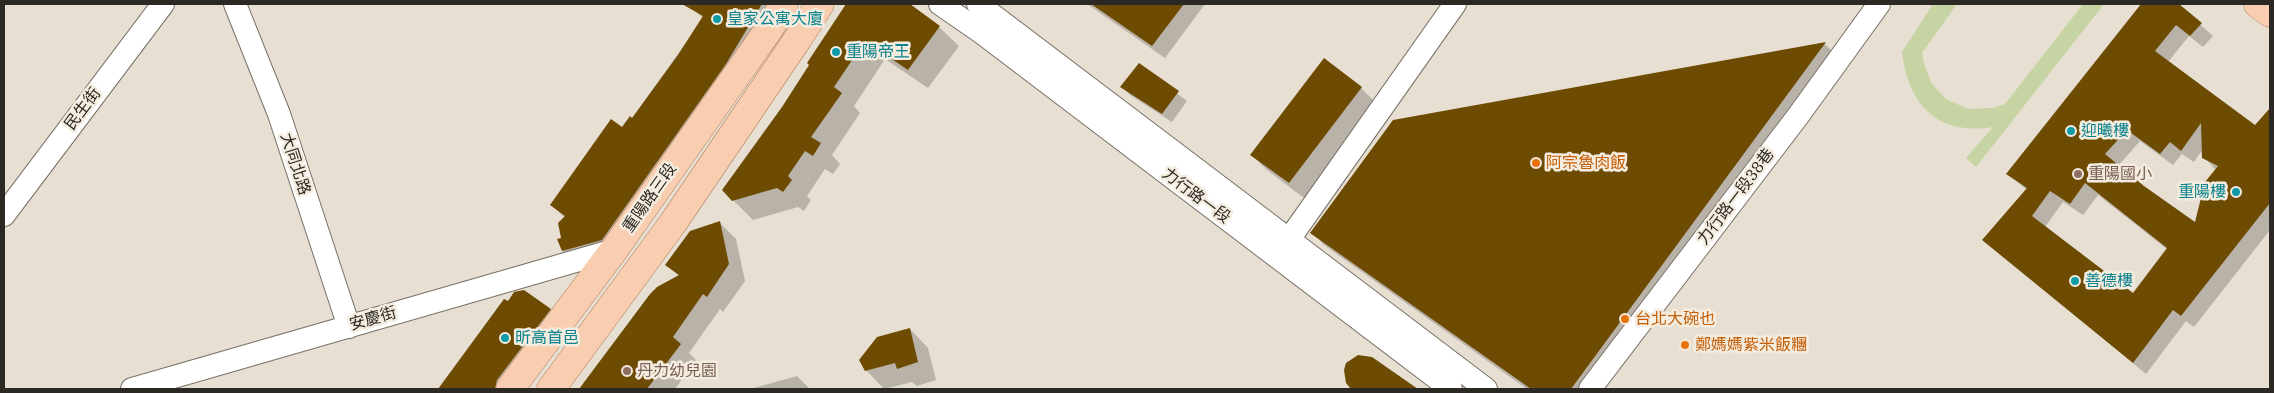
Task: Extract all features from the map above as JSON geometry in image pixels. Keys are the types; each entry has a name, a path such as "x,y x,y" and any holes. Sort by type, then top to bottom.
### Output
{"main road":[{"name":"重陽路三段","path":"510,389 614,250 769,29 784,4"},
{"name":"重陽路三段","path":"551,389 673,223 820,4"},
{"path":"2258,4 2270,13"}],"street":[{"name":"民生街","path":"4,215 163,4"},
{"name":"大同北路","path":"236,4 279,114 349,326"},
{"name":"力行路一段","path":"940,4 982,33 1451,389"},
{"name":"力行路一段","path":"978,4 1191,167 1290,238 1486,389"},
{"path":"1290,238 1455,4"},
{"name":"力行路一段38巷","path":"1590,389 1880,4"},
{"name":"安慶街","path":"132,389 614,250"}],"green space":[{"path":"1933,4 1957,4 1922,53 1924,64 1932,84 1946,99 1968,109 1993,108 2005,104 2083,4 2104,4 1976,167 1966,158 1993,127 1974,129 1956,127 1929,113 1911,87 1905,71 1902,52"}],"building":[{"path":"682,4 762,4 726,64 602,240 562,251 557,239 561,238 558,223 565,216 550,205 611,119 622,127 630,116 632,118 678,55 703,16"},
{"path":"846,4 910,4 940,26 908,70 865,41 834,87 842,93 811,137 821,143 813,156 805,151 788,176 792,180 783,192 777,188 732,201 722,190 782,107 809,65 807,63"},
{"path":"1091,4 1184,4 1152,46"},
{"path":"2141,4 2179,4 2202,23 2190,36 2176,25 2155,51 2255,125 2270,108 2270,203 2181,316 2173,310 2133,363 1982,240 2027,188 2006,174","holes":["2201,123 2202,158 2218,166 2205,182 2195,222 2144,186 2105,154 2127,130 2160,154 2170,142 2181,151","2085,183 2167,248 2133,293 2032,216 2050,191 2070,204"]},
{"path":"1826,42 1571,389 1531,389 1310,233 1393,120"},
{"path":"1324,58 1362,87 1289,183 1250,155"},
{"path":"1139,63 1179,91 1162,114 1120,87"},
{"path":"720,221 729,264 707,297 703,294 673,337 681,344 647,389 579,389 650,294 657,287 679,275 665,265 690,231"},
{"name":"昕高首邑","path":"524,290 551,309 497,380 495,389 438,389 504,299 508,301 514,292"},
{"path":"910,328 918,362 897,369 895,363 865,371 859,360 877,337"},
{"path":"1358,355 1372,357 1418,389 1351,389 1346,383 1344,370 1346,363"}],"place":[{"name":"皇家公寓大廈","path":"717,19"},
{"name":"重陽帝王","path":"836,52"},
{"name":"迎曦樓","path":"2071,131"},
{"name":"阿宗魯肉飯","path":"1536,163"},
{"name":"重陽國小","path":"2078,174"},
{"name":"重陽樓","path":"2236,192"},
{"name":"善德樓","path":"2075,281"},
{"name":"台北大碗也","path":"1625,319"},
{"name":"昕高首邑","path":"505,338"},
{"name":"鄭媽媽紫米飯糰","path":"1685,345"},
{"name":"丹力幼兒園","path":"627,371"}]}
